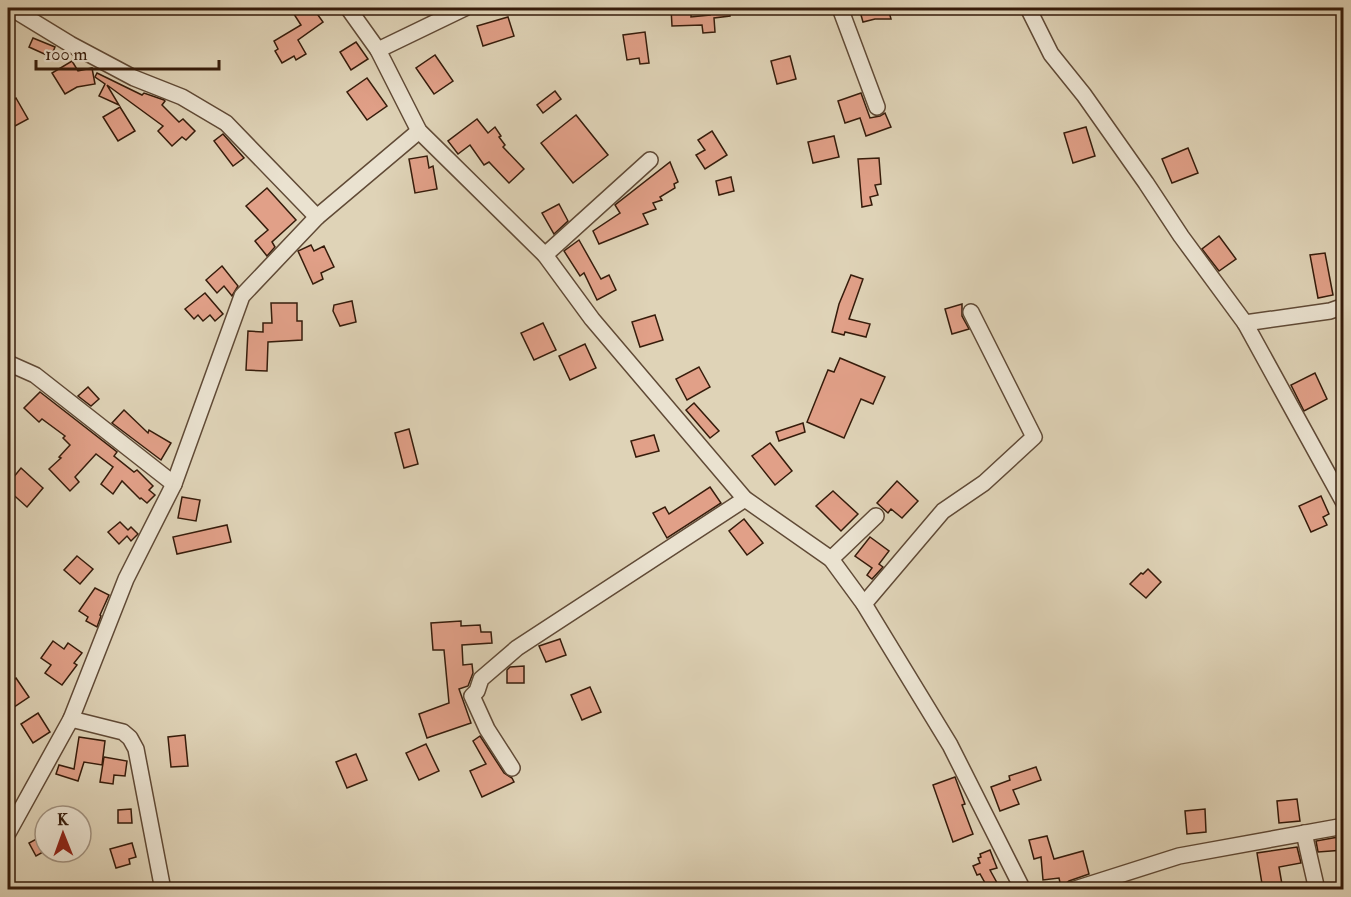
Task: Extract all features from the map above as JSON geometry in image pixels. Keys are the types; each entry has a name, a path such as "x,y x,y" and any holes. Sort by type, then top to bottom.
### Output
{"street":[{"path":"11,8 79,49 134,78 182,97 226,123 317,217"},
{"path":"348,8 378,50 419,131 544,255 592,319 744,499 831,559 864,604 950,745 1023,890"},
{"path":"378,50 465,8"},
{"path":"840,8 877,107"},
{"path":"1028,8 1051,54 1084,95 1181,236 1245,323 1344,503"},
{"path":"8,833 71,719 126,579 174,484 242,296 317,217 419,131"},
{"path":"544,255 650,160"},
{"path":"1245,323 1330,311 1344,306"},
{"path":"864,604 943,511 984,483 1034,437 970,312"},
{"path":"8,363 35,375 174,484"},
{"path":"512,768 487,729 472,696 477,691 481,679 517,648 744,499"},
{"path":"831,559 876,516"},
{"path":"71,719 123,732 130,738 136,749 163,890"},
{"path":"1072,890 1179,856 1344,826"},
{"path":"1304,833 1317,890"}],"building":[{"path":"290,8 313,8 323,22 298,40 306,54 296,60 294,56 282,63 275,51 278,49 274,41 301,25"},
{"path":"671,8 691,8 691,17 710,15 709,8 729,8 730,16 714,18 715,32 703,33 702,25 672,26"},
{"path":"859,8 888,8 891,19 863,22"},
{"path":"508,17 514,36 483,46 477,26"},
{"path":"645,32 649,63 640,64 639,58 627,60 623,35"},
{"path":"33,38 55,47 51,57 29,47"},
{"path":"356,42 368,59 351,70 340,52"},
{"path":"435,55 453,81 434,94 416,68"},
{"path":"790,56 796,79 777,84 771,61"},
{"path":"72,61 78,71 92,68 95,84 77,87 65,94 52,73"},
{"path":"97,73 142,95 144,93 164,100 162,105 179,122 183,119 195,131 186,140 182,137 172,146 158,131 163,126 107,85 119,105 99,96 105,84 95,77"},
{"path":"367,78 387,106 367,120 347,92"},
{"path":"555,91 561,99 543,113 537,105"},
{"path":"861,93 870,118 885,113 891,127 866,136 860,118 845,123 838,101"},
{"path":"16,98 28,119 15,126 8,113 8,103"},
{"path":"120,107 135,131 118,141 103,117"},
{"path":"576,115 608,155 573,183 541,143"},
{"path":"477,119 488,133 495,127 505,145 503,147 524,169 509,183 489,162 484,165 470,145 458,154 448,141"},
{"path":"1086,127 1095,156 1073,163 1064,133"},
{"path":"712,131 727,155 705,169 696,155 705,150 698,140"},
{"path":"223,134 244,158 233,166 214,141"},
{"path":"834,136 839,157 813,163 808,142"},
{"path":"1188,148 1198,173 1172,183 1162,159"},
{"path":"427,156 429,168 433,166 437,189 415,193 409,159"},
{"path":"879,158 881,184 875,185 878,195 870,197 872,205 862,207 858,159"},
{"path":"670,162 678,182 674,184 675,188 660,197 662,200 653,203 656,209 643,214 648,224 599,244 593,231 620,213 615,205"},
{"path":"731,177 734,191 719,195 716,181"},
{"path":"267,188 296,220 272,242 275,247 267,256 255,241 268,230 246,206"},
{"path":"559,204 568,221 554,234 542,213"},
{"path":"1219,236 1236,259 1219,271 1202,249"},
{"path":"579,240 601,279 609,275 616,290 597,300 584,273 580,276 564,251"},
{"path":"311,245 314,251 324,246 334,267 321,273 323,279 313,284 298,251"},
{"path":"1325,253 1333,295 1318,298 1310,255"},
{"path":"222,266 238,286 232,296 224,286 217,293 206,280"},
{"path":"851,275 863,279 849,319 870,324 866,337 845,332 844,335 832,332 839,304"},
{"path":"205,293 223,314 215,321 210,315 203,321 198,315 194,319 185,309"},
{"path":"352,301 356,322 340,326 333,311 334,305"},
{"path":"271,303 297,303 297,321 302,321 302,340 268,342 267,371 246,370 248,331 263,332 263,323 272,323"},
{"path":"962,304 962,316 969,329 952,334 945,309"},
{"path":"655,315 663,340 640,347 632,322"},
{"path":"543,323 556,350 534,360 521,333"},
{"path":"585,344 596,368 570,380 559,356"},
{"path":"840,358 885,377 873,404 861,399 844,438 807,422 828,370 834,372"},
{"path":"699,367 710,387 687,400 676,379"},
{"path":"1315,373 1327,399 1304,411 1291,385"},
{"path":"88,387 99,399 91,406 78,396"},
{"path":"40,392 117,452 114,456 134,472 137,470 153,486 149,490 155,495 147,503 122,481 113,494 101,484 113,467 96,454 75,477 79,482 70,491 49,469 70,445 63,438 65,436 42,419 39,422 24,408"},
{"path":"694,403 719,431 710,438 686,410"},
{"path":"124,410 148,433 149,430 171,443 161,460 112,423"},
{"path":"803,423 805,432 779,441 776,432"},
{"path":"409,429 418,464 404,468 395,433"},
{"path":"654,435 659,451 636,457 631,441"},
{"path":"770,443 792,471 775,485 752,456"},
{"path":"21,468 43,488 27,507 8,490 8,484"},
{"path":"897,481 918,501 902,518 891,509 888,513 877,503"},
{"path":"710,487 721,503 667,538 653,513 665,507 669,514"},
{"path":"833,491 858,514 841,531 816,506"},
{"path":"1321,496 1329,514 1323,517 1327,525 1311,532 1299,506"},
{"path":"182,497 200,500 196,521 178,518"},
{"path":"744,519 763,543 747,555 729,531"},
{"path":"120,522 128,530 131,527 138,534 131,541 127,536 119,544 108,532"},
{"path":"227,525 231,542 177,554 173,537"},
{"path":"870,537 889,551 879,564 883,567 872,579 867,575 872,568 855,556"},
{"path":"77,556 93,569 80,584 64,570"},
{"path":"1148,569 1161,582 1146,598 1130,584"},
{"path":"95,588 109,595 97,627 86,621 88,617 79,611"},
{"path":"461,621 461,626 480,625 481,632 491,632 492,643 462,645 463,665 472,664 473,673 468,686 459,689 471,723 427,738 419,714 449,703 444,650 433,650 431,623"},
{"path":"560,639 566,655 546,662 539,646"},
{"path":"53,641 64,649 68,643 82,653 74,663 77,665 62,685 45,673 51,665 41,658"},
{"path":"524,666 524,683 507,683 507,670 510,667"},
{"path":"16,678 29,697 8,711 8,684"},
{"path":"590,687 601,712 582,720 571,695"},
{"path":"38,713 50,732 33,743 21,724"},
{"path":"185,735 188,766 171,767 168,737"},
{"path":"480,736 504,773 514,782 482,797 470,771 486,764 473,741"},
{"path":"79,737 105,741 102,765 84,762 78,781 56,774 59,765 74,769"},
{"path":"426,744 439,771 419,780 406,753"},
{"path":"356,754 367,780 347,788 336,762"},
{"path":"104,757 127,761 125,776 114,775 113,784 100,782"},
{"path":"1036,767 1041,780 1013,790 1019,804 1000,811 991,787 1010,780 1009,776"},
{"path":"955,777 973,834 953,842 933,785"},
{"path":"1297,799 1300,821 1279,823 1277,801"},
{"path":"131,809 132,823 118,823 118,810"},
{"path":"1205,809 1206,832 1187,834 1185,811"},
{"path":"1047,836 1054,859 1083,851 1089,874 1069,881 1061,887 1059,878 1043,880 1041,857 1034,859 1029,840"},
{"path":"1344,836 1344,850 1318,852 1316,841"},
{"path":"132,843 136,857 129,859 130,864 116,868 110,849"},
{"path":"1297,847 1301,863 1279,867 1283,890 1263,890 1257,853"},
{"path":"990,850 997,868 990,870 1001,890 989,890 973,866 980,863 978,858 981,857 980,854"}]}
